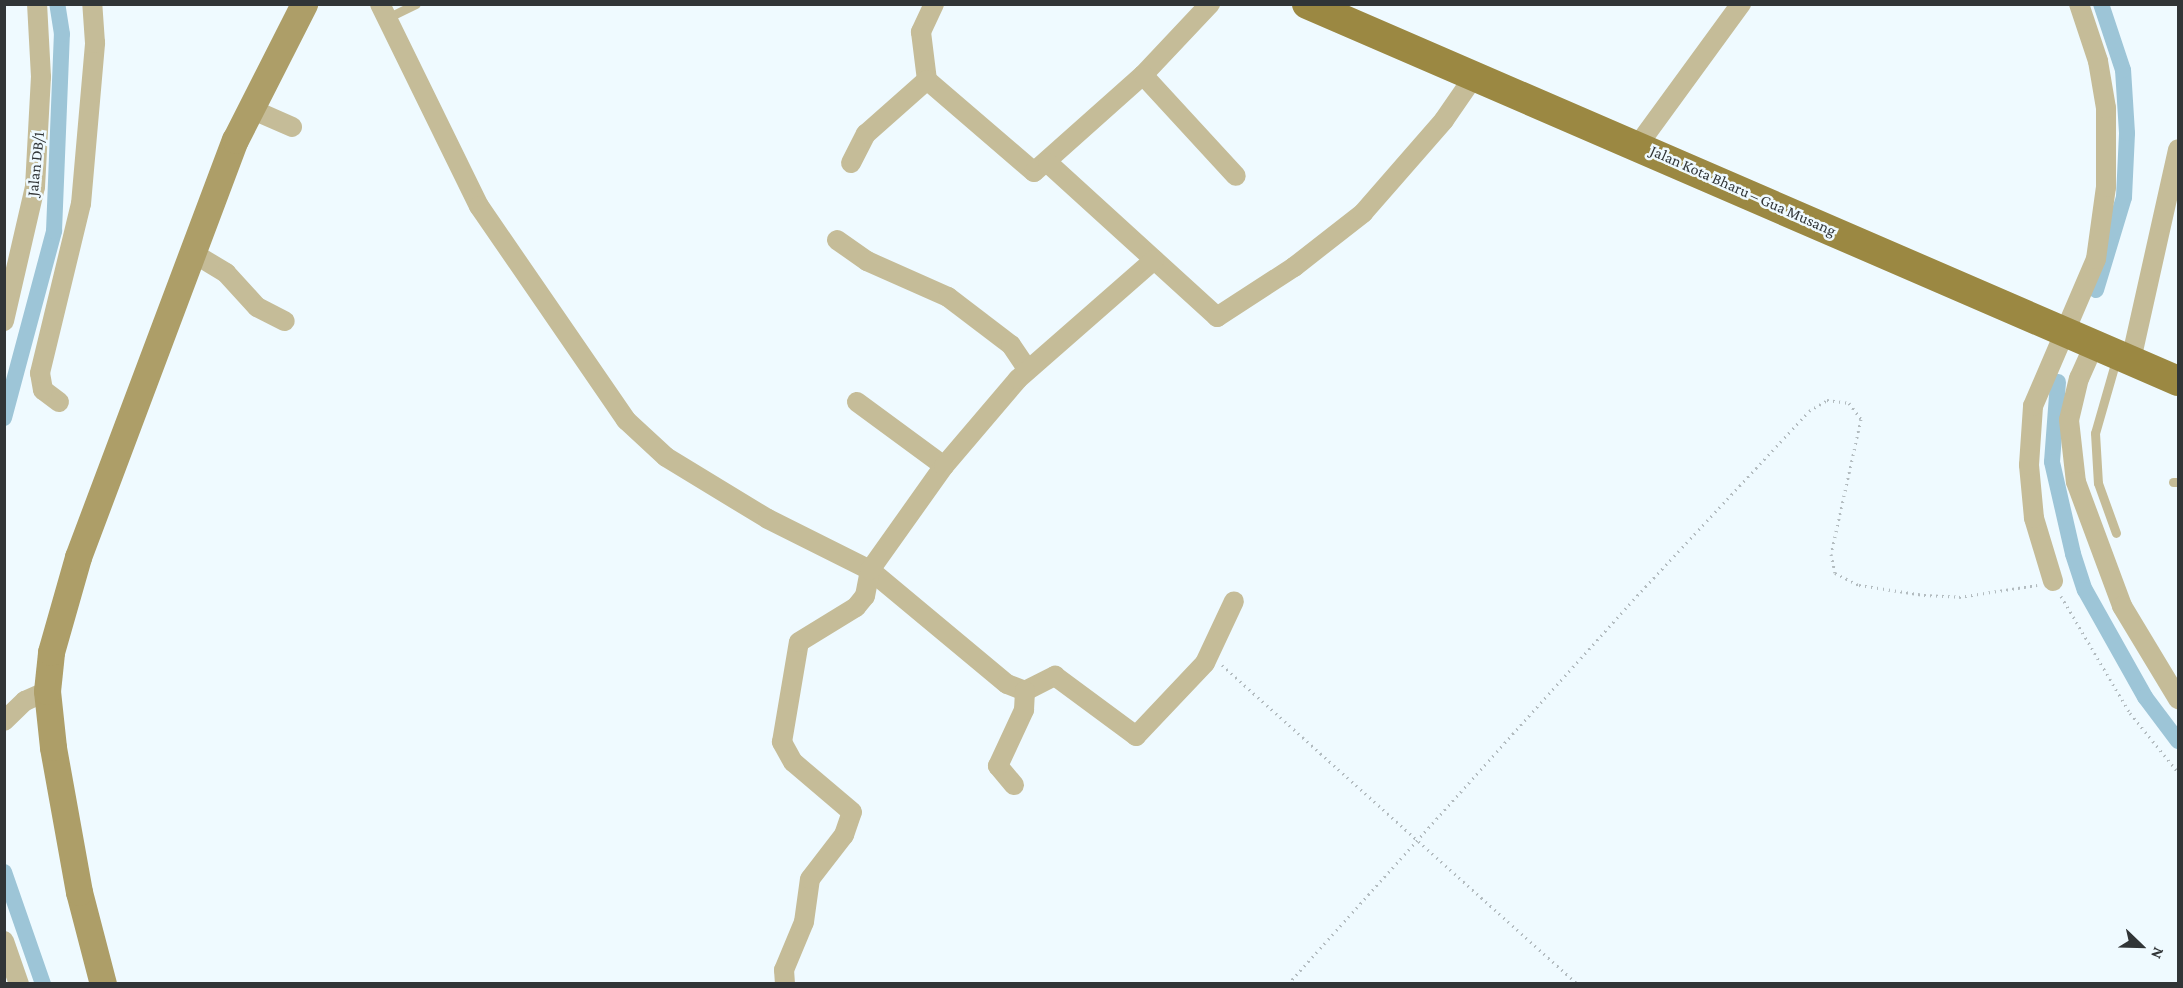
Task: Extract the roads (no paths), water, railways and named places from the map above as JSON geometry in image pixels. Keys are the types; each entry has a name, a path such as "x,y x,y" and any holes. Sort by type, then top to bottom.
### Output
{"main road":[{"path":"103,984 68,840 47,691 51,652 75,566 249,108 304,4"},
{"name":"Jalan Kota Bharu – Gua Musang","path":"1306,4 1638,145 2114,353 2177,377"}],"street":[{"name":"Jalan DB/1","path":"4,321 35,187 41,77 37,4"},
{"path":"59,402 43,390 40,373 81,204 94,53 92,4"},
{"path":"934,4 921,32 927,80 1031,171 1047,163 1143,75 1210,4"},
{"path":"1638,145 1741,4"},
{"path":"2053,581 2034,518 2029,435 2033,406 2096,259 2106,187 2106,108 2098,62 2079,4"},
{"path":"383,11 479,206 639,435 768,519 870,570 1007,684 1025,691 1055,676 1136,736 1205,663 1234,601"},
{"path":"1143,75 1236,176"},
{"path":"1047,163 1154,260 1209,314 1229,311 1363,213 1444,120 1475,75"},
{"path":"851,163 866,134 927,80"},
{"path":"249,108 292,127"},
{"path":"2178,149 2114,353 2079,378 2069,420 2076,482 2118,597 2178,699"},
{"path":"837,240 867,261 948,297 1011,345 1028,370"},
{"path":"193,253 226,273 257,307 285,321"},
{"path":"785,984 784,970 804,922 810,879 844,835 852,812 793,762 782,742 794,653 809,633 856,607 865,596 870,570 944,466 1028,370 1082,329 1154,260"},
{"path":"857,402 944,466"},
{"path":"4,721 25,701 47,691"},
{"path":"1014,785 998,766 1024,710 1025,691"},
{"path":"4,941 19,984"}],"lane":[{"path":"383,11 416,4"},
{"path":"2114,353 2095,433 2098,483 2116,533"}],"waterway":[{"path":"4,418 54,231 62,34 57,4"},
{"path":"2096,290 2124,197 2127,133 2123,70 2101,4"},
{"path":"2058,382 2052,462 2073,554 2085,590 2145,697 2178,741"},
{"path":"4,872 43,984"}]}
